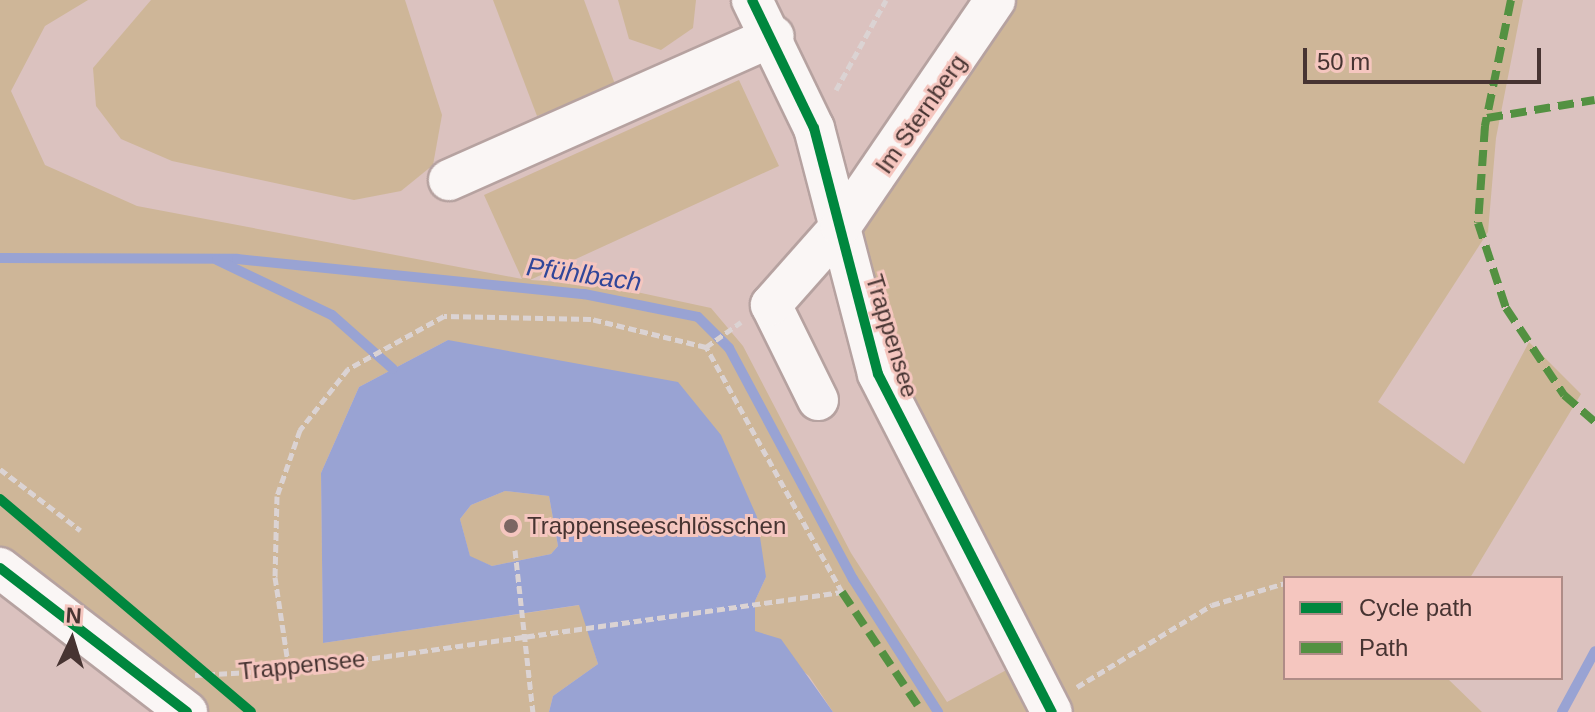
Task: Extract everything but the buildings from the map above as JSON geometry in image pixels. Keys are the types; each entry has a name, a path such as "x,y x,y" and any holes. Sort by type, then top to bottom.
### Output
{"street":[{"name":"Trappensee","path":"752,0 774,36 814,128 891,405 1050,707"},
{"name":"Im Sternberg","path":"818,400 771,305 841,226 995,0"},
{"path":"449,180 774,36"},
{"path":"0,568 187,694"}],"path":[{"path":"814,128 886,0"},
{"path":"289,670 275,577 277,496 300,430 348,369 386,342 444,316 591,319 706,347 729,328"},
{"path":"0,469 80,530"},
{"path":"515,550 533,712"},
{"path":"1050,707 1212,605 1283,584"}],"shaded area":[{"path":"0,0 88,0 45,26 11,91 45,165 137,206 522,279 484,195 739,80 779,166 530,280 604,285 711,308 743,346 851,553 947,702 1027,659 897,417 841,194 987,0 1523,0 1496,138 1488,232 1378,402 1464,464 1529,342 1581,394 1471,576 1283,576 1283,680 1449,680 1482,712 833,712 809,676 754,631 755,601 766,577 448,340 359,387 321,473 323,643 580,605 598,664 553,696 549,712 197,712 0,556"},
{"path":"151,0 405,0 442,115 433,165 401,191 354,200 172,161 121,139 96,106 93,68"},
{"path":"493,0 584,0 616,87 537,116"},
{"path":"618,0 696,0 693,28 661,50 629,39"},
{"path":"505,491 549,496 558,546 551,554 492,566 470,557 460,519 471,505"}],"water":[{"path":"448,340 678,382 721,435 757,517 766,577 755,601 755,631 781,639 833,712 549,712 553,696 598,664 579,605 323,643 321,473 359,387","holes":["505,491 549,496 558,546 551,554 492,566 470,556 460,519 471,505"]}],"waterway":[{"name":"Pfühlbach","path":"0,258 237,259 584,294 698,317 729,348 853,579 938,712"},
{"path":"217,260 332,315 393,369"},
{"path":"1562,712 1595,651"}],"marked path":[{"path":"1511,0 1485,126 1478,223 1506,308 1564,395 1595,422"},
{"path":"1487,118 1595,100"},
{"path":"842,592 922,712"}],"cycle path":[{"path":"752,0 814,128 878,374 1052,712"},
{"path":"0,499 251,712"},
{"path":"0,568 187,712"}],"place":[{"name":"Trappenseeschlösschen","path":"511,526"}]}
